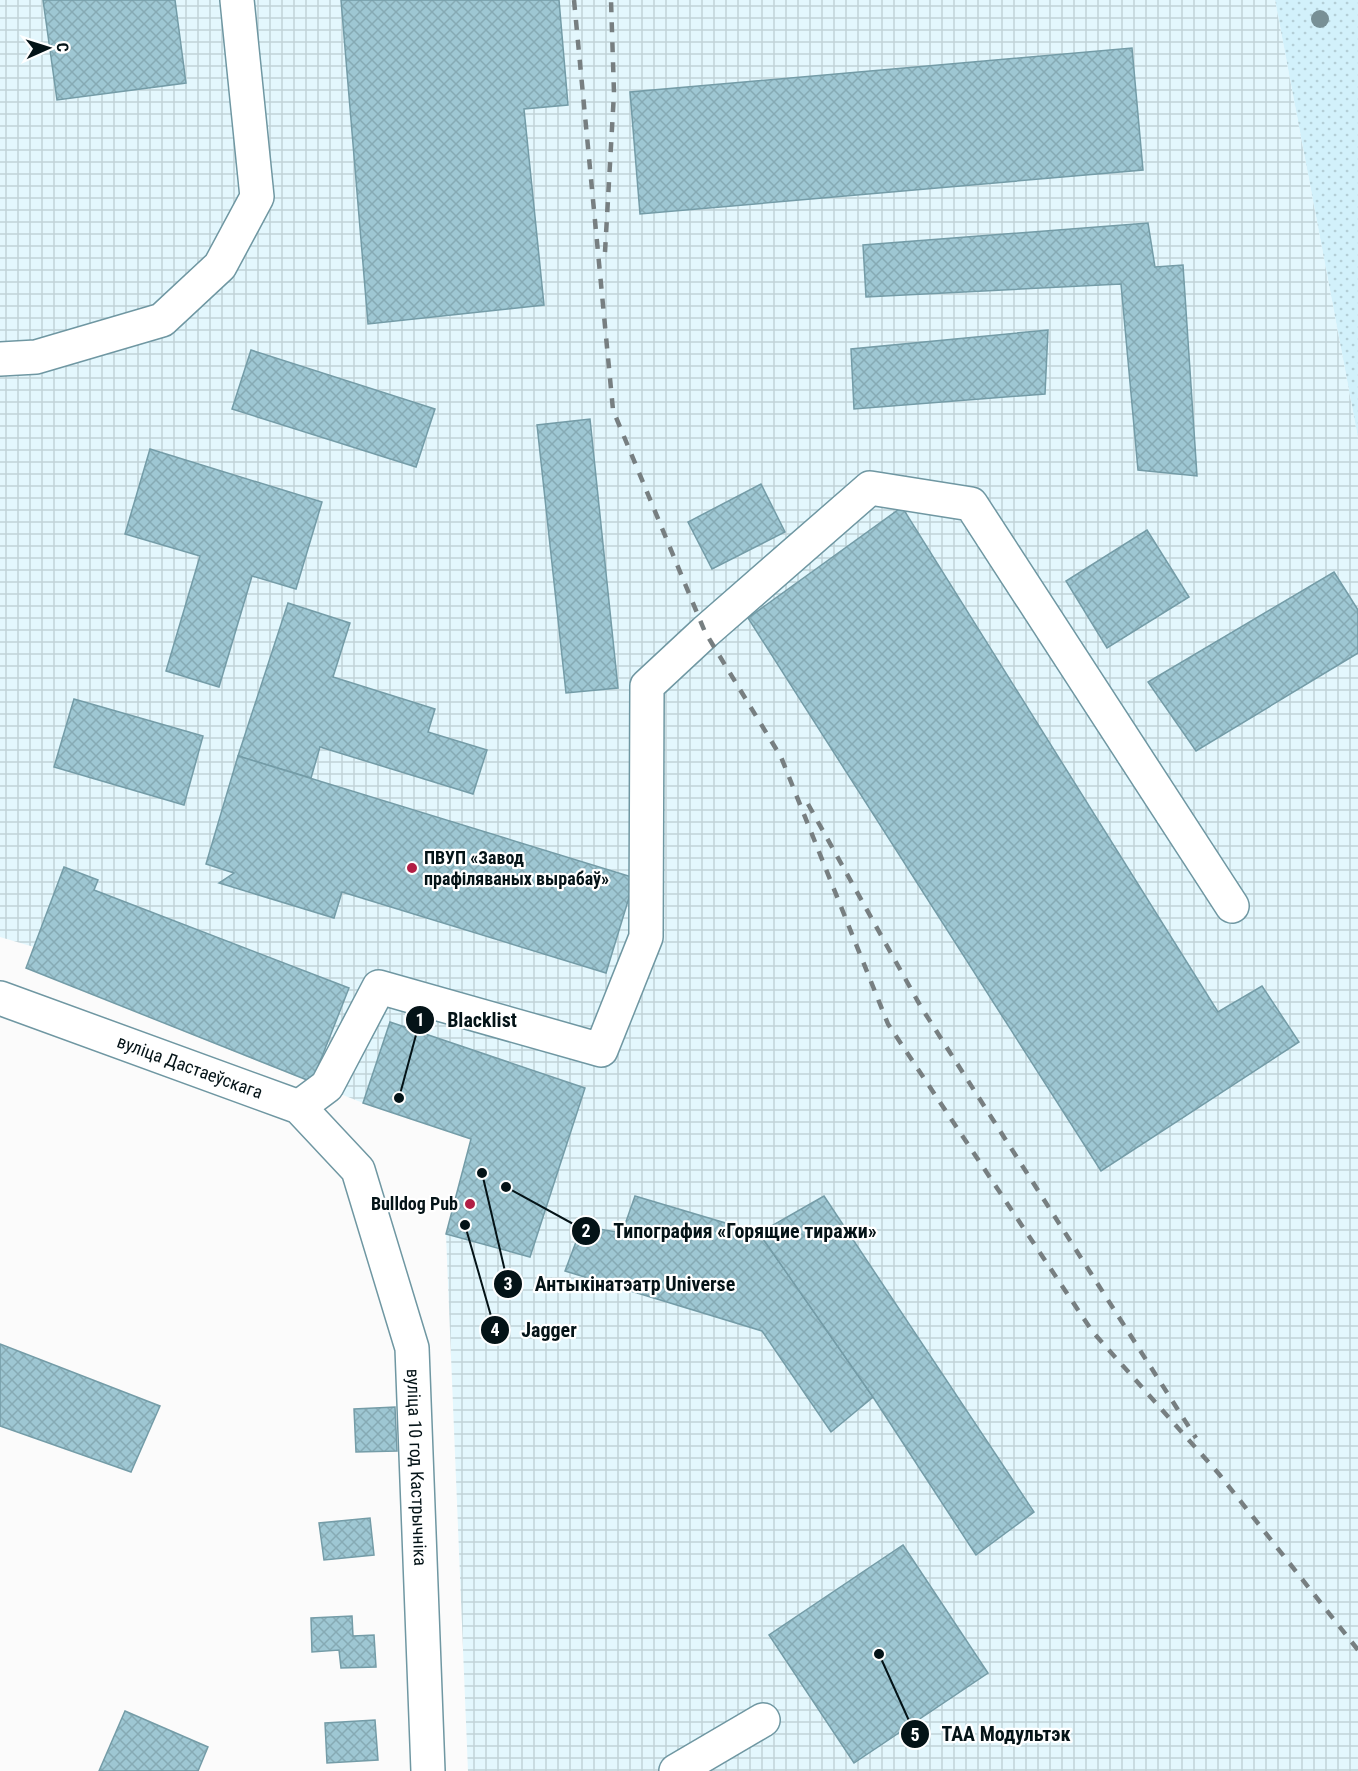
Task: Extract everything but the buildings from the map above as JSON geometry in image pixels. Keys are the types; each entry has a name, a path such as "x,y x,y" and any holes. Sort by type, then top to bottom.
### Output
{"street":[{"path":"0,359 36,357 162,320 220,266 257,197 237,0"},
{"path":"299,1107 327,1086 379,987 601,1050 646,937 647,686 870,488 971,504 1232,906"},
{"name":"вуліца Дастаеўскага","path":"0,998 299,1107 358,1170"},
{"name":"вуліца 10 год Кастрычніка","path":"358,1170 412,1348 428,1771"},
{"path":"676,1771 763,1720"}],"shaded area":[{"path":"0,0 1275,0 1358,438 1358,1771 468,1771 446,1234 471,1139 363,1103 26,968 34,947 0,937"},
{"path":"1275,0 1358,0 1358,438"}],"railway":[{"path":"574,0 613,410 705,632 781,757 888,1024 1092,1331 1219,1474 1358,1650"},
{"path":"605,252 614,93 611,0"},
{"path":"808,804 921,1007 1196,1438"}],"place":[{"name":"ПВУП «Завод прафіляваных вырабаў»","path":"412,868"},
{"name":"Blacklist","path":"399,1098"},
{"name":"Антыкінатэатр Universe","path":"482,1173"},
{"name":"Типография «Горящие тиражи»","path":"506,1187"},
{"name":"Bulldog Pub","path":"470,1204"},
{"name":"Jagger","path":"465,1225"},
{"name":"ТАА Модультэк","path":"879,1654"}]}
